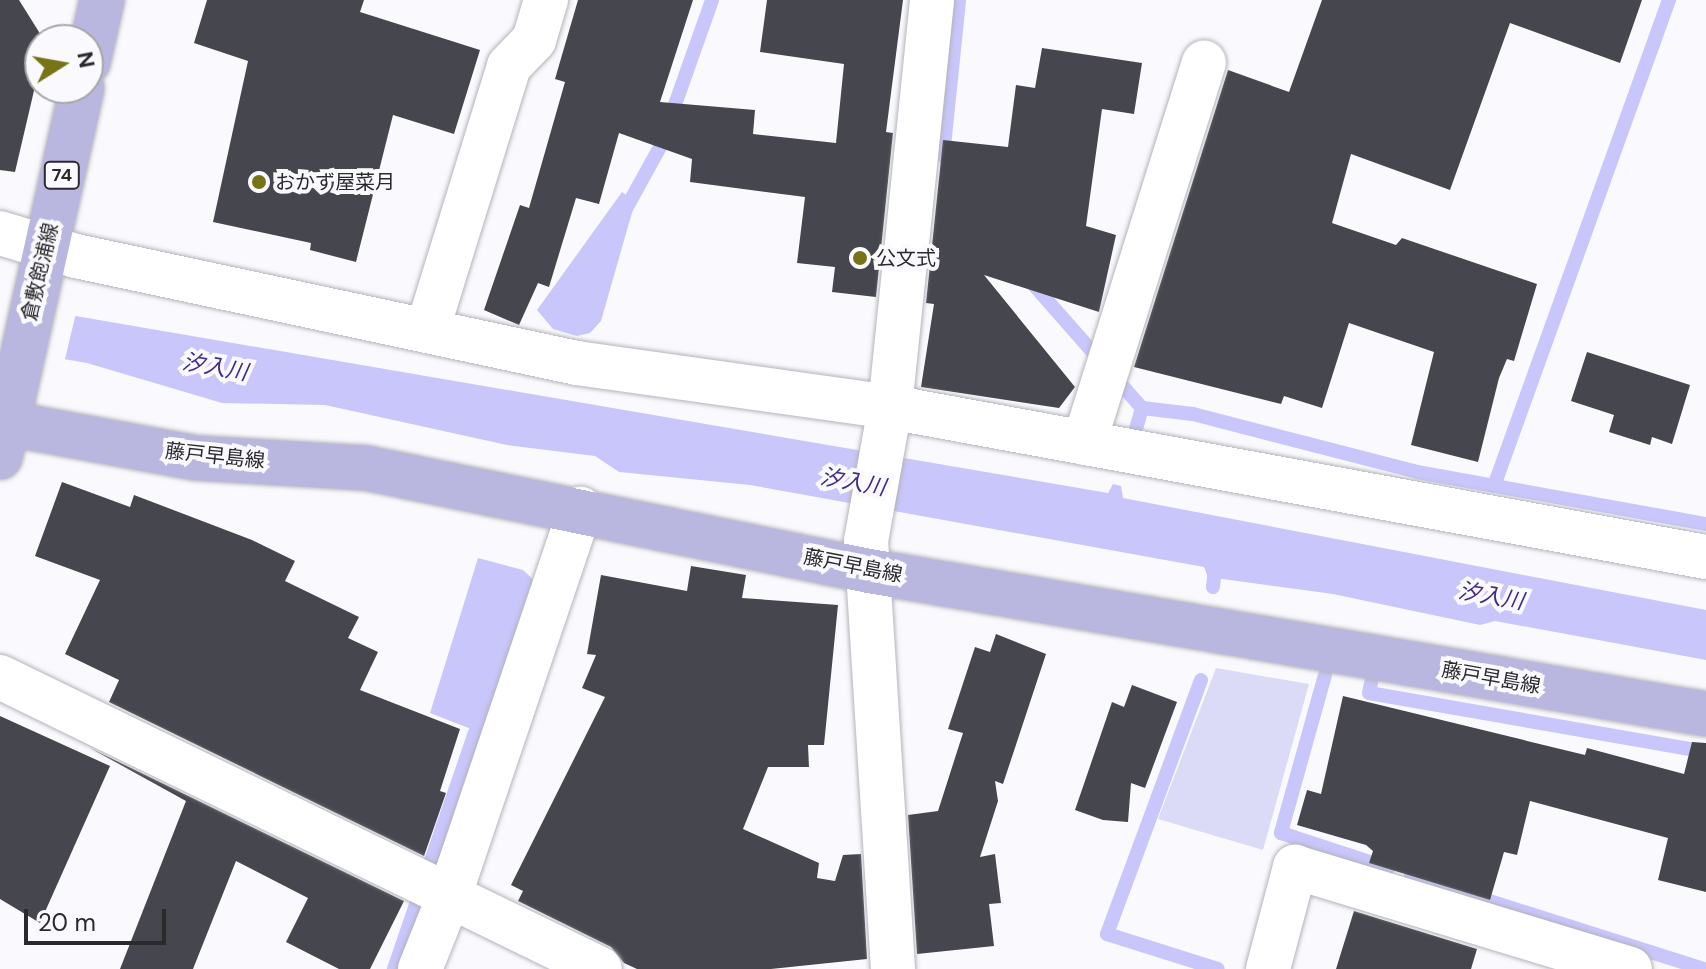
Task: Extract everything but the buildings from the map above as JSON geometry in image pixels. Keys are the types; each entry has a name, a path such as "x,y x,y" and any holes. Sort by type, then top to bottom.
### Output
{"main road":[{"path":"97,24 102,0"},
{"name":"倉敷飽浦線","path":"6,423 78,104"},
{"name":"藤戸早島線","path":"6,423 197,458 366,468 580,509 868,556 1706,714"}],"street":[{"path":"427,331 509,66 534,40 546,0"},
{"path":"893,969 868,556 888,417 932,0"},
{"path":"1084,443 1204,62"},
{"path":"0,233 44,254 577,363 888,417 1084,443 1706,557"},
{"path":"420,969 433,890 580,509"},
{"path":"0,677 600,969"},
{"path":"1268,969 1295,867 1630,969"}],"shaded area":[{"path":"1216,668 1309,684 1263,850 1158,819"}],"water":[{"path":"622,192 635,202 601,321 590,333 577,336 553,329 537,310"},
{"name":"汐入川","path":"0,303 1108,493 1113,484 1121,486 1123,498 1706,610 1706,660 1495,621 1480,625 1333,594 1208,577 1204,567 750,485 619,472 595,456 507,445 325,405 222,403 87,363 0,348"},
{"path":"478,558 523,570 541,587 489,736 430,713"}],"pier":[{"path":"0,299 76,313 64,363 0,352"}],"waterway":[{"path":"623,214 660,147 712,0"},
{"path":"943,156 959,0"},
{"path":"1494,486 1669,0"},
{"path":"1032,283 1142,408 1193,414 1417,472 1706,524"},
{"path":"1136,429 1142,408"},
{"path":"1213,587 1216,559"},
{"path":"1325,675 1281,833 1388,868"},
{"path":"1201,680 1107,934 1218,969"},
{"path":"1371,683 1369,693 1706,752"},
{"path":"394,969 475,732"},
{"path":"1411,876 1704,969"}],"place":[{"name":"おかず屋菜月","path":"259,182"},
{"name":"公文式","path":"860,258"}]}
